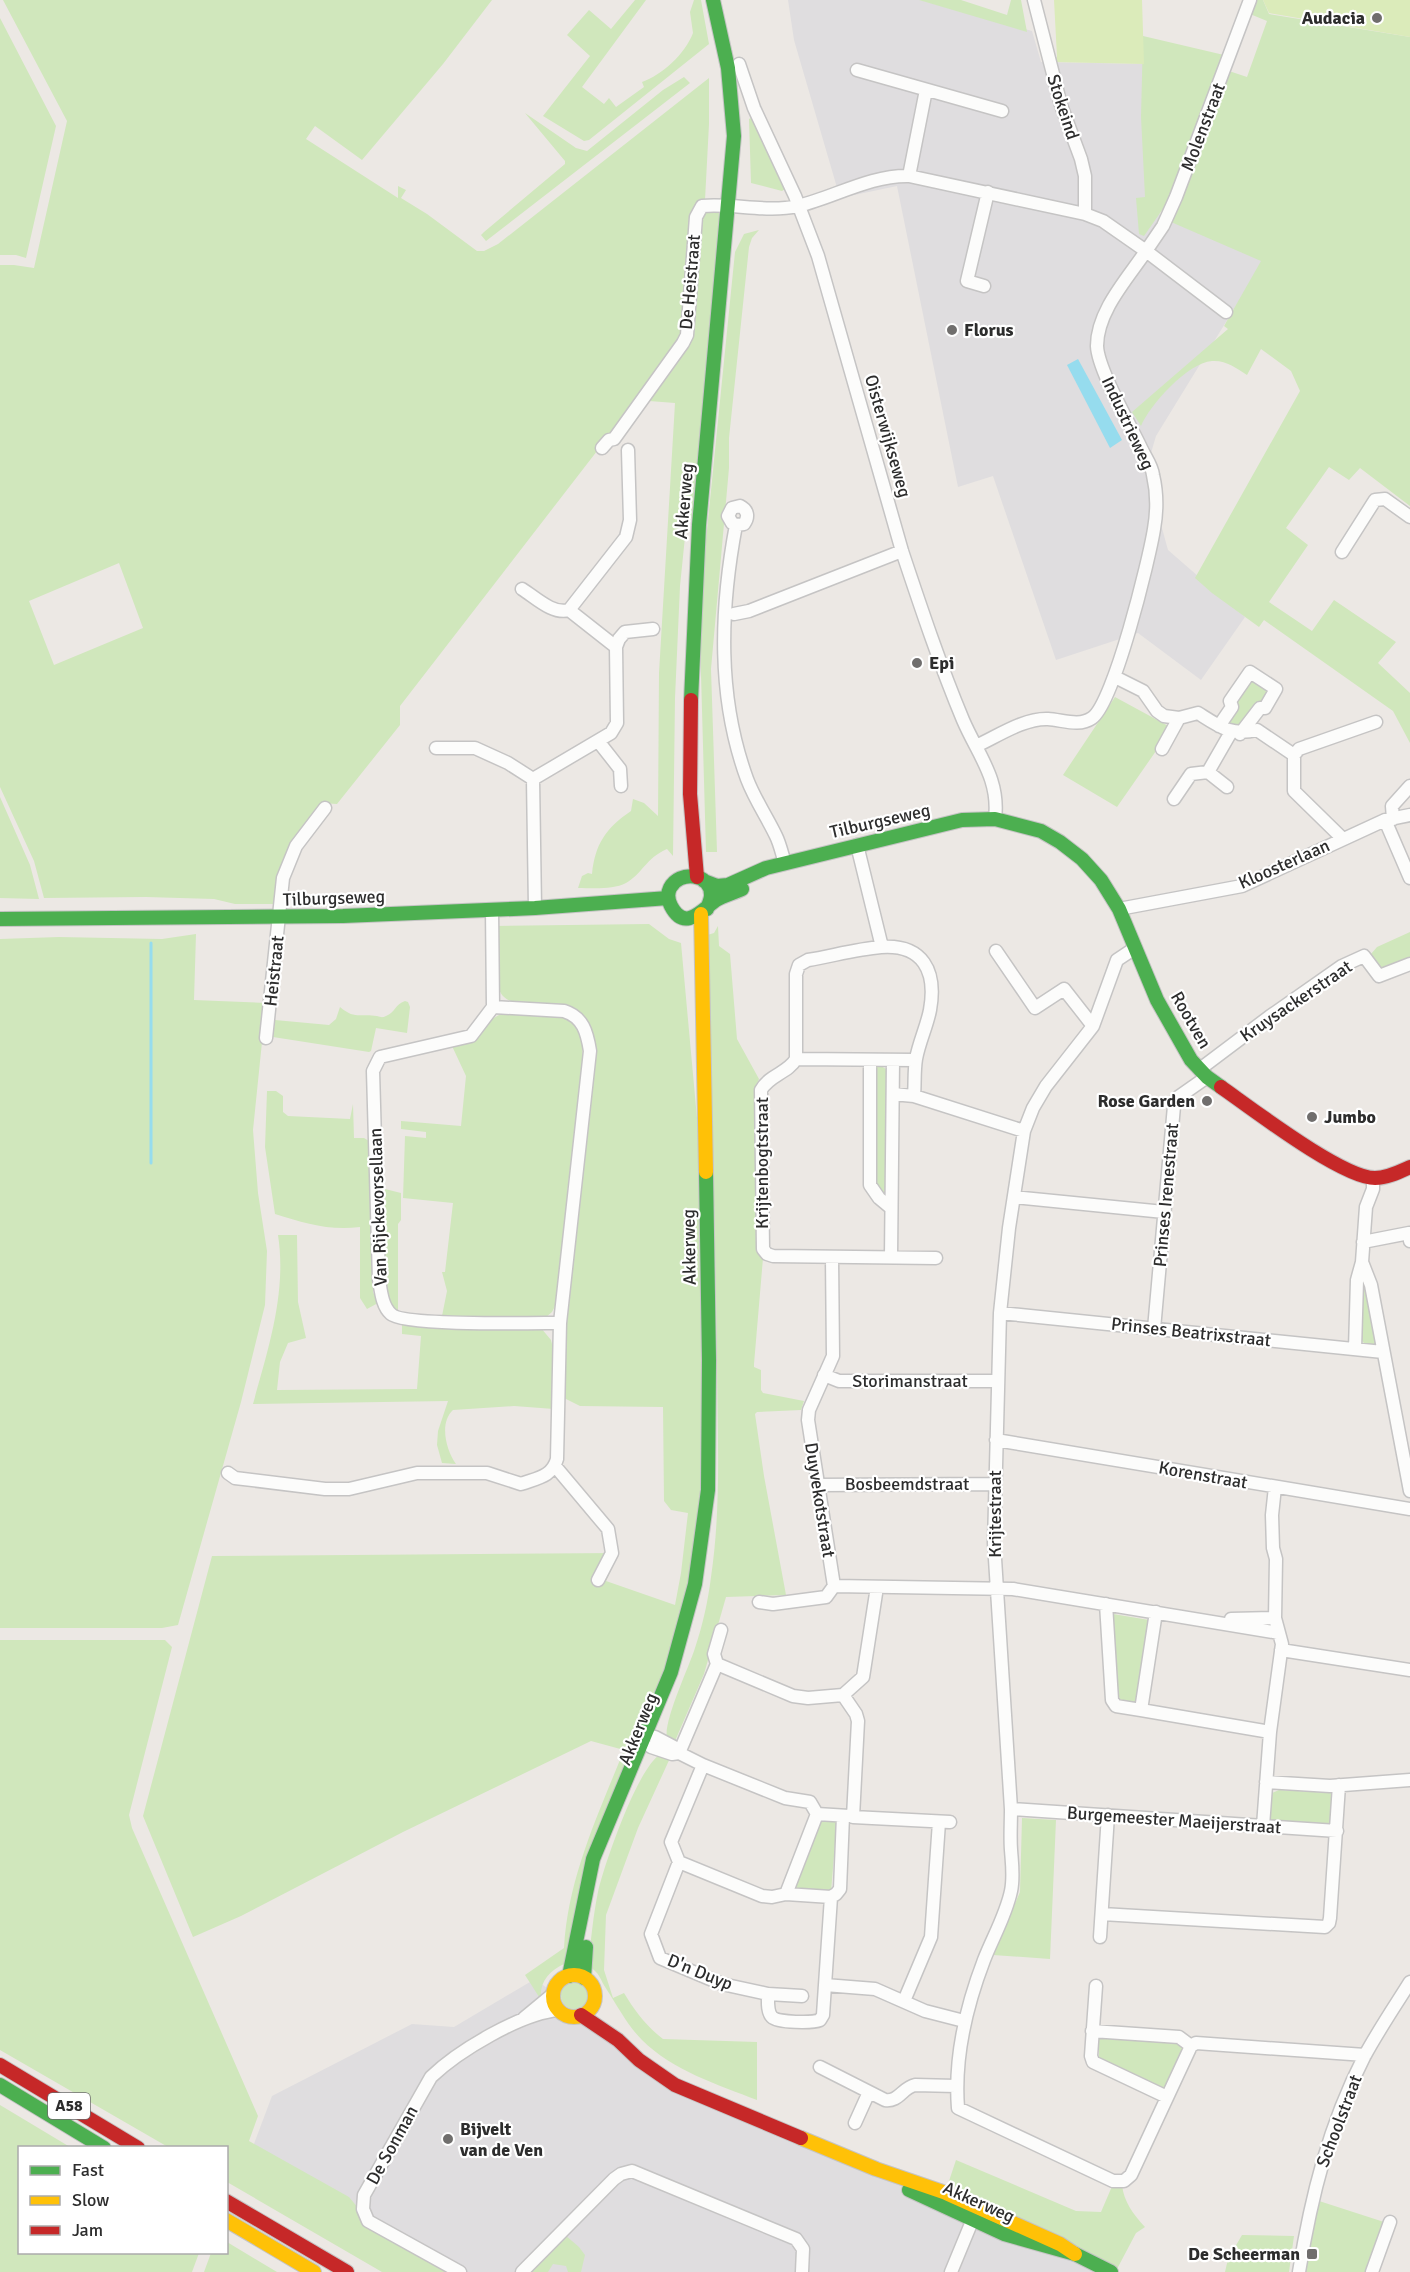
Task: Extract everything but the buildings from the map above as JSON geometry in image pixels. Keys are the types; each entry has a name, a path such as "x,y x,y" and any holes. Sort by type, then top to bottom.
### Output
{"main road":[{"path":"714,0 726,48 733,97 734,136 729,207"},
{"name":"Akkerweg","path":"695,878 688,760 694,585 729,207"},
{"name":"Tilburgseweg","path":"695,878 717,886 728,885 780,864 962,820 995,819"},
{"name":"Rootven","path":"995,819 1028,827 1060,842 1082,859 1101,880 1119,909 1157,1000 1176,1035 1203,1073 1311,1149 1348,1170 1374,1178"},
{"name":"Tilburgseweg","path":"704,912 718,899 735,894 780,864"},
{"path":"695,878 711,894 704,912 696,917 684,917 672,909 668,898 672,884 695,878"},
{"name":"Tilburgseweg","path":"0,919 279,918 535,908 668,898"},
{"name":"Akkerweg","path":"584,1978 584,1955 595,1889 603,1862 652,1742 688,1616 695,1584 708,1490 709,1360 702,1004 704,912"},
{"name":"Akkerweg","path":"684,917 694,947 702,1004"},
{"path":"1374,1178 1388,1176 1410,1167"},
{"name":"Akkerweg","path":"569,1976 593,1859 652,1742"},
{"path":"569,1976 584,1978 594,1992 593,2004 589,2010 580,2015 570,2016 559,2010 553,2000 558,1982 569,1976"},
{"name":"Akkerweg","path":"593,2004 615,2032 618,2040"},
{"name":"Akkerweg","path":"580,2015 590,2020 610,2037 618,2040 639,2060 675,2085 876,2169 898,2174 975,2214 1060,2244 1111,2272"},
{"name":"A58","path":"0,2065 135,2146"},
{"name":"A58","path":"0,2085 101,2146"},
{"path":"228,2202 346,2272"},
{"path":"228,2221 314,2272"}],"street":[{"name":"Stokeind","path":"1034,0 1060,105 1081,159 1085,176 1085,214"},
{"name":"Molenstraat","path":"1146,250 1163,226 1176,197 1250,0"},
{"name":"Oisterwijkseweg","path":"739,64 754,108 799,206 818,256 902,551 963,721 992,777 997,804 995,819"},
{"path":"857,70 1002,111"},
{"path":"909,176 926,90"},
{"path":"729,207 772,209 799,206 880,178 894,176 909,176 987,192 1085,214 1103,221 1146,250 1226,312"},
{"path":"984,286 967,282 987,192"},
{"name":"De Heistraat","path":"602,448 609,440 615,439 687,335 696,217 702,206 729,207"},
{"name":"Industrieweg","path":"976,746 1031,721 1047,719 1075,723 1087,721 1096,715 1115,677 1154,528 1156,497 1153,473 1102,368 1097,347 1100,324 1146,250"},
{"path":"522,589 555,610 566,612 626,537 630,520 628,450"},
{"path":"1342,552 1375,500 1385,499 1410,516"},
{"path":"736,525 729,559 724,615 723,660 729,710 740,759 748,781 755,799 777,838 780,864"},
{"path":"734,614 749,611 902,551"},
{"path":"569,610 616,647"},
{"path":"533,780 610,733 617,723 616,647 619,639 625,632 653,629"},
{"path":"1208,772 1236,733 1260,708 1265,708 1276,689 1250,672 1230,701 1232,707 1219,726"},
{"path":"1115,677 1143,691 1157,711 1164,716 1179,718 1198,713 1236,733 1257,730 1294,755"},
{"path":"1162,749 1179,718"},
{"path":"1342,838 1294,791 1294,755 1299,748 1376,722"},
{"path":"598,741 620,770 621,786"},
{"path":"436,748 475,748 508,763 533,780"},
{"path":"1174,799 1191,774 1208,772 1227,787"},
{"path":"533,780 535,908"},
{"path":"1410,786 1392,806 1389,820 1410,878"},
{"name":"Heistraat","path":"266,1038 283,878 296,846 325,808"},
{"name":"Kloosterlaan","path":"1119,909 1242,886 1342,838 1389,820 1410,815"},
{"path":"857,845 882,947"},
{"path":"228,1473 235,1478 283,1485 350,1489 417,1473 487,1473 521,1484 551,1473 555,1466 558,1448 560,1323 590,1051 587,1034 581,1022 573,1014 564,1011 493,1007 492,910"},
{"path":"914,1096 915,1060 930,1009 931,985 929,972 923,959 910,950 882,947 808,960 800,965 796,974 796,1059 915,1060"},
{"name":"Krijtestraat","path":"1135,948 1117,960 1093,1026 1046,1086 1033,1108 1024,1131 999,1313 996,1381 995,1589 1011,1809 1010,1848 1013,1875 1011,1892 984,1959 964,2021 956,2086 958,2108 1113,2181 1124,2181 1131,2175 1167,2097"},
{"path":"996,951 1035,1008 1064,989 1093,1026"},
{"name":"Kruysackerstraat","path":"1203,1073 1269,1017 1342,966 1364,956 1379,976 1410,964"},
{"name":"Van Rijckevorsellaan","path":"493,1007 471,1036 380,1057 373,1071 381,1293 391,1315 401,1319 560,1323"},
{"name":"Krijtenbogtstraat","path":"796,1059 793,1065 765,1083 761,1090 763,1249 772,1256 936,1258"},
{"path":"870,1060 870,1185 879,1198 891,1208"},
{"path":"891,1257 893,1060"},
{"name":"Prinses Irenestraat","path":"1154,1329 1174,1106 1177,1098 1203,1073"},
{"path":"893,1094 914,1096 1024,1131"},
{"path":"1355,1349 1357,1280 1362,1262 1366,1206 1373,1189 1374,1178"},
{"path":"1014,1197 1164,1212"},
{"path":"1363,1242 1410,1236"},
{"name":"Duyvekotstraat","path":"832,1258 833,1356 809,1410 808,1420 834,1586"},
{"path":"1362,1262 1371,1285 1410,1491"},
{"name":"Prinses Beatrixstraat","path":"999,1313 1383,1352"},
{"name":"Storimanstraat","path":"825,1376 839,1381 996,1381"},
{"name":"Korenstraat","path":"996,1440 1410,1509"},
{"path":"555,1466 608,1529 612,1553 598,1580"},
{"name":"Bosbeemdstraat","path":"818,1485 995,1484"},
{"path":"1263,1826 1270,1732 1281,1650 1275,1618 1276,1559 1273,1548 1272,1515 1275,1487"},
{"path":"759,1602 773,1604 826,1597 834,1586 1013,1589 1279,1633"},
{"path":"717,1664 794,1696 808,1698 843,1695 863,1677 877,1587"},
{"path":"1106,1604 1112,1700 1116,1706 1270,1732"},
{"path":"1140,1710 1156,1612"},
{"path":"1204,1620 1275,1618"},
{"path":"679,1753 717,1664 714,1654 721,1630"},
{"path":"1281,1650 1410,1670"},
{"path":"703,1765 671,1842 679,1862 762,1896 772,1897 786,1894 831,1897 840,1889 858,1721 843,1695"},
{"path":"652,1742 674,1747 679,1753 703,1765 785,1798 810,1802 817,1814"},
{"path":"1266,1782 1339,1785 1410,1780"},
{"path":"1102,1914 1325,1927 1330,1918 1339,1785"},
{"name":"Burgemeester Maeijerstraat","path":"1011,1809 1337,1831"},
{"path":"817,1814 944,1822 931,1937 904,2001"},
{"path":"786,1894 817,1814"},
{"path":"1100,1937 1108,1815"},
{"name":"D'n Duyp","path":"679,1862 651,1934 660,1958 722,1984 768,1994 802,1996"},
{"path":"768,1994 771,2017 776,2020 814,2022 820,2020 823,2015 831,1897"},
{"name":"Schoolstraat","path":"1299,2272 1315,2185 1335,2123 1365,2055 1410,1982"},
{"path":"825,1985 875,1989 925,2011 964,2021"},
{"path":"1096,1986 1091,2056 1093,2062 1167,2097 1191,2046 1202,2042 1365,2055"},
{"name":"De Sonman","path":"523,2019 553,1994"},
{"name":"De Sonman","path":"460,2272 368,2221 363,2209 364,2195 430,2077 447,2062 523,2019 559,2010"},
{"path":"1092,2031 1179,2037 1191,2046"},
{"path":"820,2067 885,2100 892,2101 908,2086 956,2086"},
{"path":"855,2123 869,2092"},
{"path":"522,2272 614,2179 632,2170 796,2239 802,2249 802,2272"},
{"path":"951,2272 975,2214"},
{"path":"1372,2272 1390,2222"}],"shaded area":[{"path":"788,0 920,0 1032,31 1041,62 1144,64 1157,213 1264,260 1156,436 1146,470 1168,550 1245,617 1201,680 1138,633 1056,660 993,476 958,487 897,186 840,198 794,40"},
{"path":"535,1979 670,2081 1102,2272 417,2272 240,2181 272,2096 412,2024 454,2027"}],"green space":[{"path":"3,0 492,0 443,64 362,160 315,126 306,139 398,198 398,186 406,190 401,198 477,251 484,251 498,244 709,78 705,200 694,207 689,219 683,326 679,342 400,706 400,725 337,804 321,803 312,815 290,850 280,876 275,904 235,904 214,899 146,897 44,898 34,861 0,787 0,265 34,268 67,121","holes":["119,563 143,628 54,665 29,601"]},
{"path":"635,0 646,0 582,87 604,104 609,98 616,107 644,87 642,82 650,79 679,56 693,33 690,12 694,0 701,0 709,44 589,140 584,141 543,116 590,56 567,35 589,10 611,29"},
{"path":"919,0 961,0 1007,15 1011,0 1021,0 1027,32"},
{"path":"1054,0 1142,0 1144,64 1052,62 1057,57"},
{"path":"1254,0 1263,0 1269,14 1410,37 1410,506 1360,468 1349,480 1329,467 1286,528 1308,545 1269,602 1312,631 1334,600 1396,642 1378,663 1410,693 1410,743 1393,711 1264,620 1259,627 1195,578 1300,391 1291,371 1261,349 1247,375 1231,365 1212,361 1192,369 1170,386 1152,407 1141,426 1132,412 1228,329 1224,326 1261,261 1171,222 1184,194 1229,71 1247,77 1267,21 1250,14"},
{"name":"Audacia","path":"1263,0 1410,0 1410,37 1269,13"},
{"path":"0,18 56,126 26,258 16,255 0,255"},
{"path":"1143,36 1224,55 1165,206 1144,236 1139,234 1136,198 1145,197 1141,117"},
{"path":"684,77 690,83 486,241 481,235 565,164 565,161 525,113 576,148 587,151 663,90"},
{"path":"753,117 785,189 782,191 751,183 749,119"},
{"path":"706,210 720,210 693,516 686,527 680,586 675,698 673,856 667,849 621,885 578,888 582,876 592,874 596,854 603,838 608,830 631,811 633,799 644,803 658,816 659,673 675,403 649,401 674,368 694,335 701,219"},
{"path":"759,230 752,238 749,247 729,438 729,468 711,669 717,852 706,852 700,639 705,550 735,252 744,234"},
{"path":"1249,677 1272,690 1239,730 1224,724"},
{"path":"1115,697 1172,728 1117,807 1063,775"},
{"path":"0,797 30,865 39,899 0,898"},
{"path":"649,924 669,939 681,943 699,1140 705,1438 695,1569 654,1710 564,1964 546,1978 543,1983 541,2000 525,1975 564,1948 571,1896 578,1871 624,1750 591,1741 403,1832 241,1916 193,1937 143,1816 212,1556 619,1553 606,1581 675,1605 688,1513 671,1510 664,1501 663,1407 580,1406 564,1398 564,1328 591,1032 583,1016 571,1007 514,1002 504,997 498,986 495,956 494,926"},
{"path":"718,926 719,946 730,954 737,1039 759,1079 756,1086 763,1258 754,1367 761,1370 763,1393 804,1401 801,1410 757,1412 755,1414 786,1595 726,1597 704,1674 675,1741 667,1738 667,1730 703,1621 710,1586 717,1521 715,1249 704,936 714,933"},
{"path":"1410,932 1410,959 1384,972 1371,954 1377,947"},
{"path":"196,934 194,1000 266,1003 253,1130 258,1193 267,1251 265,1305 241,1402 178,1625 162,1628 0,1628 0,939 59,937 162,939"},
{"path":"405,1001 410,1007 407,1033 376,1028 369,1052 273,1037 275,1020 329,1025 336,1019 340,1007 354,1015 382,1017 389,1015"},
{"path":"541,1014 568,1017 581,1033 583,1042 581,1080 567,1193 566,1231 555,1306 545,1318 442,1316 447,1291 442,1272 445,1272 453,1203 403,1198 405,1136 426,1138 426,1132 401,1129 401,1121 461,1126 466,1076 452,1046 474,1037 499,1015"},
{"path":"879,1065 886,1069 887,1075 885,1194 876,1189 874,1069"},
{"path":"267,1091 276,1091 283,1096 283,1112 288,1116 350,1119 353,1104 354,1138 364,1138 369,1141 374,1209 373,1292 378,1303 367,1309 360,1298 360,1227 327,1227 275,1214 265,1147"},
{"path":"381,1188 401,1193 401,1220 398,1224 398,1312 385,1298"},
{"path":"278,1235 297,1235 298,1302 306,1338 288,1343 280,1362 277,1390 417,1389 421,1336 402,1334 402,1322 541,1328 551,1340 553,1348 554,1409 514,1406 453,1410 445,1429 449,1451 456,1464 442,1463 437,1445 438,1431 448,1401 253,1404 270,1342 278,1299 280,1257"},
{"path":"1363,1278 1377,1343 1374,1345 1365,1345 1360,1337"},
{"path":"1113,1614 1149,1620 1137,1699 1134,1703 1122,1701 1118,1695 1113,1661 1111,1616"},
{"path":"0,1640 165,1640 172,1647 129,1815 132,1828 258,2116 249,2141 349,2197 359,2209 449,2272 382,2272 228,2183 228,2146 166,2146 0,2050"},
{"path":"661,1754 671,1756 638,1828 606,1915 604,1970 613,1998 624,1993 641,2018 663,2039 757,2042 757,2100 696,2076 654,2051 632,2029 597,1974 588,1966 596,1901 607,1861 623,1817 642,1777 652,1762"},
{"path":"1279,1790 1333,1793 1330,1826 1270,1822 1272,1793"},
{"path":"815,1817 837,1820 831,1892 786,1891"},
{"path":"1022,1818 1056,1820 1050,1959 993,1955 1020,1892"},
{"path":"575,1981 585,1985 589,1995 585,2005 575,2009 565,2005 561,1995 565,1985"},
{"path":"1102,2037 1186,2043 1167,2090 1099,2060 1099,2039"},
{"path":"0,2105 68,2146 18,2146 18,2254 199,2254 192,2272 0,2272"},
{"path":"956,2160 1076,2211 1101,2212 1113,2184 1122,2185 1130,2208 1145,2227 1136,2233 1117,2269 947,2187"},
{"path":"1316,2200 1384,2222 1367,2272 1305,2272"},
{"path":"565,2235 585,2255 581,2272 568,2272 566,2266 553,2264 548,2272 530,2272"},
{"path":"1242,2235 1294,2236 1289,2272 1225,2272 1228,2259"},
{"path":"228,2243 277,2272 204,2272 211,2254 228,2254"}],"water":[{"path":"1078,359 1122,440 1110,448 1067,365"}],"waterway":[{"path":"151,943 151,1163"}],"traffic: fast":[{"path":"691,700 699,525 734,136 728,68 713,0"},
{"path":"704,881 717,886 728,885 766,868 962,820 995,819 1041,831 1082,859 1101,880 1119,909 1157,1000 1191,1060 1207,1077 1221,1087"},
{"path":"707,909 707,907 711,897 710,888 706,882 694,876 680,878 674,882 668,892 668,897 676,914 682,918 694,916 700,913 705,909 711,904 716,900 719,898 742,889"},
{"path":"0,919 343,916 535,908 668,898"},
{"path":"569,1976 593,1859 671,1672 695,1584 708,1490 709,1360 706,1172"},
{"path":"584,1978 586,1947"},
{"path":"0,2085 101,2146"},
{"path":"909,2190 1004,2234 1075,2254 1111,2272"}],"traffic: slow":[{"path":"701,914 706,1172"},
{"path":"574,1975 589,1981 595,1996 589,2011 574,2017 559,2011 553,1996 559,1981 574,1975"},
{"path":"801,2138 876,2169 946,2193 1060,2244 1075,2254"},
{"path":"228,2221 314,2272"}],"traffic: jam":[{"path":"691,700 690,794 697,877"},
{"path":"1221,1087 1274,1125 1341,1167 1375,1178 1410,1167"},
{"path":"581,2015 618,2040 639,2060 675,2085 801,2138"},
{"path":"0,2065 135,2146"},
{"path":"228,2202 347,2272"}],"place":[{"name":"Audacia","path":"1377,18"},
{"name":"Florus","path":"952,330"},
{"name":"Epi","path":"917,663"},
{"name":"Rose Garden","path":"1207,1101"},
{"name":"Jumbo","path":"1312,1117"},
{"name":"Bijvelt van de Ven","path":"448,2139"},
{"name":"De Scheerman","path":"1312,2254"}]}
